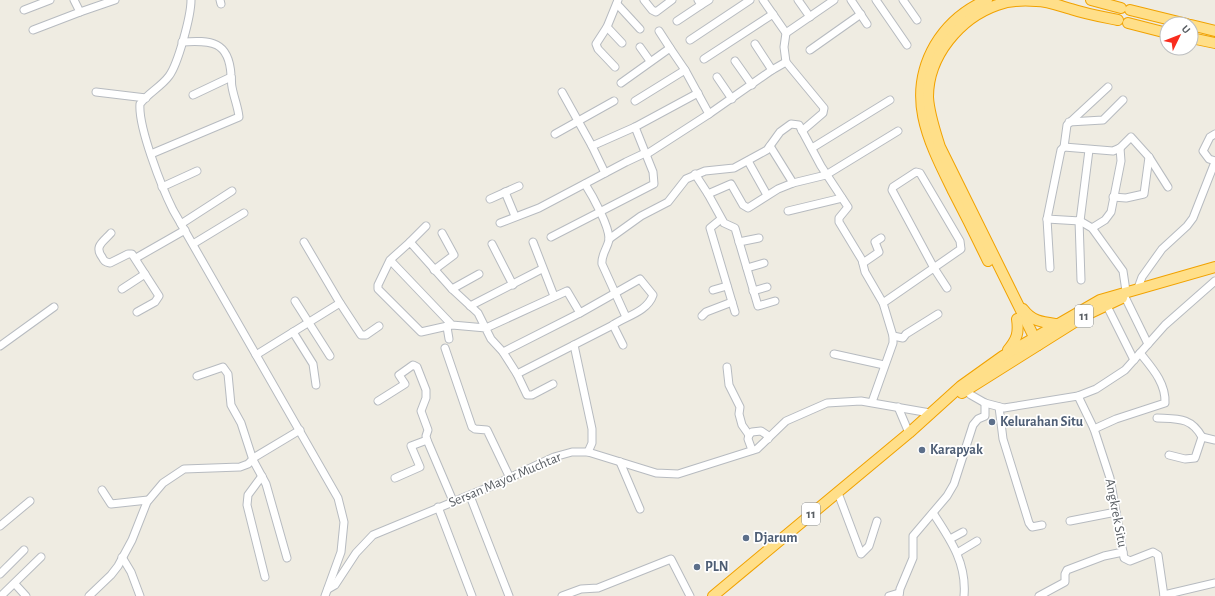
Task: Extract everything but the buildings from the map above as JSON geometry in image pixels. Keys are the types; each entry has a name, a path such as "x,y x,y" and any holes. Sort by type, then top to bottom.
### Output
{"highway":[{"path":"987,0 977,4 948,27 938,40 929,56 924,70 921,101 923,120 932,149 1017,318 1034,342"},
{"path":"1091,0 1159,17"},
{"path":"1034,342 940,147 932,119 928,96 937,59 945,44 968,20 998,4 1038,1 1159,31"},
{"path":"1199,27 1215,31"},
{"path":"1199,40 1215,43"},
{"name":"11","path":"716,595 909,433 941,404 1034,342 1056,324 1100,300 1129,293 1215,267"},
{"path":"1008,286 1028,316 1038,322 1056,324"},
{"name":"11","path":"964,388 1002,356 1107,306 1129,293"},
{"path":"1002,356 1015,341 1019,333 1017,318"}],"street":[{"path":"24,10 50,0"},
{"path":"74,0 80,12"},
{"path":"33,30 114,0"},
{"path":"191,0 191,8 182,42 169,76 139,106 151,154 162,186 183,227 338,498 344,522 341,552 327,593"},
{"path":"644,0 652,10 656,12 672,0"},
{"path":"677,21 699,2 709,0"},
{"path":"690,40 750,0"},
{"path":"763,0 786,34 784,47 786,62 824,108 823,113 802,131"},
{"path":"798,0 810,17"},
{"path":"851,0 867,24"},
{"path":"876,0 907,45"},
{"path":"903,0 917,20"},
{"path":"786,34 829,1"},
{"path":"615,67 598,49 596,44 607,28 618,2 640,29"},
{"path":"704,59 773,14"},
{"path":"810,50 861,14"},
{"path":"607,28 622,43"},
{"path":"659,31 685,70 709,114"},
{"path":"151,154 220,124 239,118 227,57 222,47 210,42 182,42"},
{"path":"755,44 772,70"},
{"path":"640,47 650,61"},
{"path":"621,83 670,48"},
{"path":"735,61 752,85"},
{"path":"500,223 539,208 643,154 647,154 786,62"},
{"path":"635,101 685,70"},
{"path":"193,95 231,77"},
{"path":"717,77 732,99"},
{"path":"1050,268 1047,220 1061,150 1064,148 1066,128 1069,122 1108,87"},
{"path":"96,92 146,98"},
{"path":"562,92 605,173"},
{"path":"592,146 635,127 698,93"},
{"path":"812,148 890,100"},
{"path":"1069,122 1103,120 1123,100"},
{"path":"555,134 614,102"},
{"path":"609,239 641,216 668,202 681,183 695,174 705,171 734,168 748,161 770,146 780,132 791,124 799,125 826,175 848,208 839,218 839,222 863,263 865,272 883,303 893,336 893,344 884,365 872,402"},
{"path":"551,237 600,210 654,184 653,172 647,154 635,127"},
{"path":"708,194 731,184 743,205 748,208 768,195 793,183 826,175 898,131"},
{"path":"1129,293 1162,249 1187,226 1193,218 1215,162 1209,159 1203,151 1210,137 1215,134"},
{"path":"1064,148 1113,151 1120,148 1133,135 1149,156 1168,187"},
{"path":"770,146 793,183"},
{"path":"1092,228 1108,217 1121,161 1120,148"},
{"path":"1082,280 1080,220 1089,150"},
{"path":"1113,197 1126,198 1144,194 1149,156"},
{"path":"748,161 768,195"},
{"path":"162,186 197,171"},
{"path":"883,303 934,268 960,252 961,245 920,173 916,172 892,190 934,268 947,288"},
{"path":"695,174 708,194 724,224 735,228 758,306 775,301"},
{"path":"585,184 600,210 609,239 602,260 614,293 626,317"},
{"path":"490,199 519,186"},
{"path":"136,258 183,227 232,191"},
{"path":"505,192 515,216"},
{"path":"788,211 842,198"},
{"path":"193,244 244,213"},
{"path":"721,218 710,228 735,312"},
{"path":"1047,220 1080,220 1092,228 1123,272 1129,293 1148,344"},
{"path":"426,226 390,260 378,285 379,291 421,332 486,328 554,296 569,292 580,313"},
{"path":"111,233 98,248 98,251 104,261 113,262 129,253 136,258 159,297 137,312"},
{"path":"434,270 454,255 442,233"},
{"path":"739,242 759,238"},
{"path":"863,263 879,251 875,242 881,238"},
{"path":"304,242 340,303 362,334 366,336 379,326"},
{"path":"410,242 452,289 480,315 495,346 503,352 517,374 527,395 532,395 554,384"},
{"path":"533,242 542,269 554,296"},
{"path":"492,244 514,285"},
{"path":"390,260 450,331"},
{"path":"747,268 764,263"},
{"path":"470,306 514,285 542,269"},
{"path":"122,289 145,274"},
{"path":"452,289 479,274"},
{"path":"503,352 580,313 640,279 651,292 652,298 641,311 626,317 517,374"},
{"path":"964,388 985,403 1004,408 1078,396 1109,381 1134,360 1165,325 1215,281"},
{"path":"713,290 727,286"},
{"path":"753,291 767,287"},
{"path":"295,301 330,356"},
{"path":"702,316 706,312 732,302"},
{"path":"256,354 293,332 308,321 340,303"},
{"path":"1107,306 1134,360"},
{"path":"0,346 54,307"},
{"path":"893,336 903,338 906,334 938,314"},
{"path":"613,325 623,345"},
{"path":"293,332 313,364 316,385"},
{"path":"574,345 592,429 592,443 588,452"},
{"path":"445,348 472,426 475,429 487,430 510,478"},
{"path":"1094,429 1116,419 1165,403 1164,387 1154,369 1140,353"},
{"path":"834,354 884,365"},
{"path":"378,401 405,384 399,375 413,365 417,366 426,390 426,398 421,412 428,428 427,440 453,501"},
{"path":"197,376 217,368 223,367 226,369 228,374 231,405 241,423 253,460 262,476 274,509 287,558"},
{"path":"727,367 729,385 740,407 739,414 742,425 749,435 748,439 752,450"},
{"name":"Angkrek Situ","path":"1078,396 1094,429 1110,478 1123,552 1128,561 1152,552 1158,555 1164,596"},
{"name":"Sersan Mayor Muchtar","path":"327,593 335,585 356,553 373,535 453,501 470,496 554,457 572,452 588,452 666,475 678,474 757,449 786,421 827,403 849,401 872,402 930,413"},
{"path":"888,596 899,594 913,558 913,536 947,496 954,484 973,425 978,419 985,416 985,403"},
{"path":"898,407 909,433"},
{"path":"999,407 1003,439 1029,523 1032,527 1042,525"},
{"path":"1157,418 1188,422 1194,425 1202,437 1215,440"},
{"path":"89,596 112,575 132,540 148,500 163,483 184,469 240,468 300,430"},
{"path":"749,435 752,432 761,431 767,435 768,439"},
{"path":"1169,455 1185,459 1195,458 1202,437"},
{"path":"395,478 420,467 411,446 427,440"},
{"path":"620,462 640,509"},
{"path":"262,476 248,495 247,505 265,577"},
{"path":"102,490 111,504 148,500"},
{"path":"838,493 861,554 869,546 877,521"},
{"path":"470,496 509,596"},
{"path":"0,526 30,501"},
{"path":"438,508 472,596"},
{"path":"1070,521 1116,512"},
{"path":"933,513 950,538 961,560 965,582 964,596"},
{"path":"950,538 963,532"},
{"path":"957,553 977,541"},
{"path":"0,574 24,550"},
{"path":"1039,596 1065,582 1065,574 1067,570 1104,556 1123,552"},
{"path":"1,596 41,557"},
{"path":"122,557 131,572 140,596"},
{"path":"562,596 581,589 598,588 671,559 690,596"},
{"path":"1164,596 1215,583"},
{"path":"15,584 26,596"}],"place":[{"name":"Kelurahan Situ","path":"992,422"},
{"name":"Karapyak","path":"922,450"},
{"name":"Djarum","path":"746,538"},
{"name":"PLN","path":"697,567"}]}
